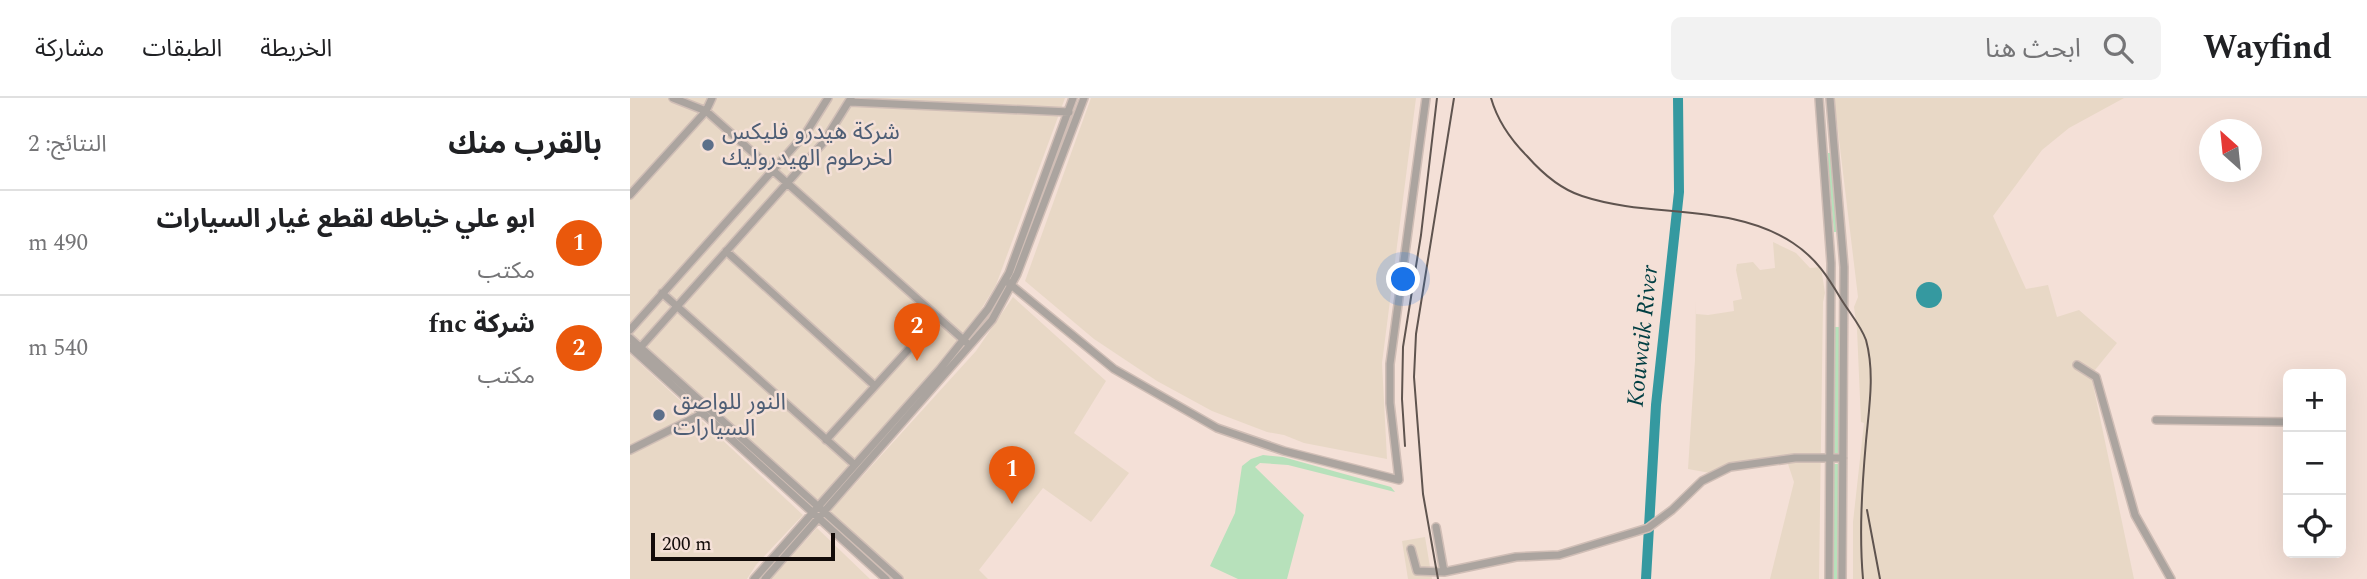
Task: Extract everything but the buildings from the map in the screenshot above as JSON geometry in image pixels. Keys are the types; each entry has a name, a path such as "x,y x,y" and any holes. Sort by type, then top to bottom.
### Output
{"street":[{"path":"673,98 706,111 967,343"},
{"path":"630,195 706,111 712,98"},
{"path":"630,330 806,133 828,98"},
{"path":"821,508 855,465 967,343 992,320 1013,285 1073,98"},
{"path":"765,579 815,515 967,343 1005,280 1084,98"},
{"path":"1005,280 1114,369 1217,428 1284,451 1399,480 1390,403 1390,364 1426,98"},
{"path":"1819,98 1831,262 1829,579"},
{"path":"1830,98 1844,267 1842,579"},
{"path":"635,348 823,143 851,100 1078,113"},
{"path":"726,251 876,386"},
{"path":"662,293 855,465"},
{"path":"825,440 938,317"},
{"path":"630,338 635,348 704,413 886,579"},
{"path":"635,348 899,579"},
{"path":"2077,365 2096,377 2135,515 2171,579"},
{"path":"630,450 704,413"},
{"path":"2156,419 2283,422"},
{"path":"1411,549 1418,571 1444,572 1516,557 1559,555 1648,528 1672,510 1702,481 1730,467 1796,458 1843,458"},
{"path":"754,579 815,515"},
{"path":"1436,527 1444,572"}],"shaded area":[{"path":"630,98 1065,98 996,285 958,347 817,503 630,335"},
{"path":"1091,98 1416,98 1382,363 1387,459 1304,443 1212,411 1157,381 1094,339 1025,281"},
{"path":"1834,98 2124,98 2069,128 2042,150 1993,216 2026,289 2048,285 2057,317 2079,310 2117,343 2091,375 2134,579 1853,579 1853,522 1864,423 1861,422 1854,307 1858,297"},
{"path":"1773,242 1796,253 1810,268 1821,267 1825,293 1819,579 1770,579 1794,482 1788,464 1733,470 1721,475 1688,469 1696,301 1696,314 1734,311 1733,301 1742,299 1737,264 1753,262 1760,270 1775,268"},
{"path":"1013,297 1106,381 1074,433 1129,473 1091,522 1043,488 979,570 988,579 900,579 828,514 976,351"},
{"path":"630,354 803,515 756,565 747,579 630,579"},
{"path":"817,528 870,579 771,579"},
{"path":"1425,537 1432,579 1408,579 1402,541"}],"green space":[{"path":"1827,153 1833,153 1839,232 1834,232"},
{"path":"1835,327 1841,327 1839,456 1833,455"},
{"path":"1263,455 1283,457 1391,487 1395,492 1288,465 1260,463 1255,467 1304,515 1287,579 1238,579 1210,566 1235,513 1242,466"},
{"path":"1833,464 1839,464 1837,579 1831,579"}],"water":[{"path":"1929,282 1938,286 1942,295 1938,304 1929,308 1920,304 1916,295 1920,286"}],"waterway":[{"name":"Kouwaik River","path":"1646,579 1656,405 1679,192 1678,98"}],"railway":[{"path":"1405,446 1403,347 1421,235 1437,98"},
{"path":"1438,579 1423,494 1414,377 1416,334 1454,98"},
{"path":"1491,98 1515,143 1545,174 1566,189 1608,203 1717,216 1744,222 1769,230 1793,243 1821,268 1861,330 1869,352 1870,391 1861,544 1863,579"},
{"path":"1867,510 1880,579"}],"place":[{"name":"شركة هيدرو فليكس لخرطوم الهيدروليك","path":"708,145"},
{"name":"شركة fnc","path":"917,361"},
{"name":"النور للواصق السيارات","path":"659,415"},
{"name":"ابو علي خياطه لقطع غيار السيارات","path":"1012,504"}]}
